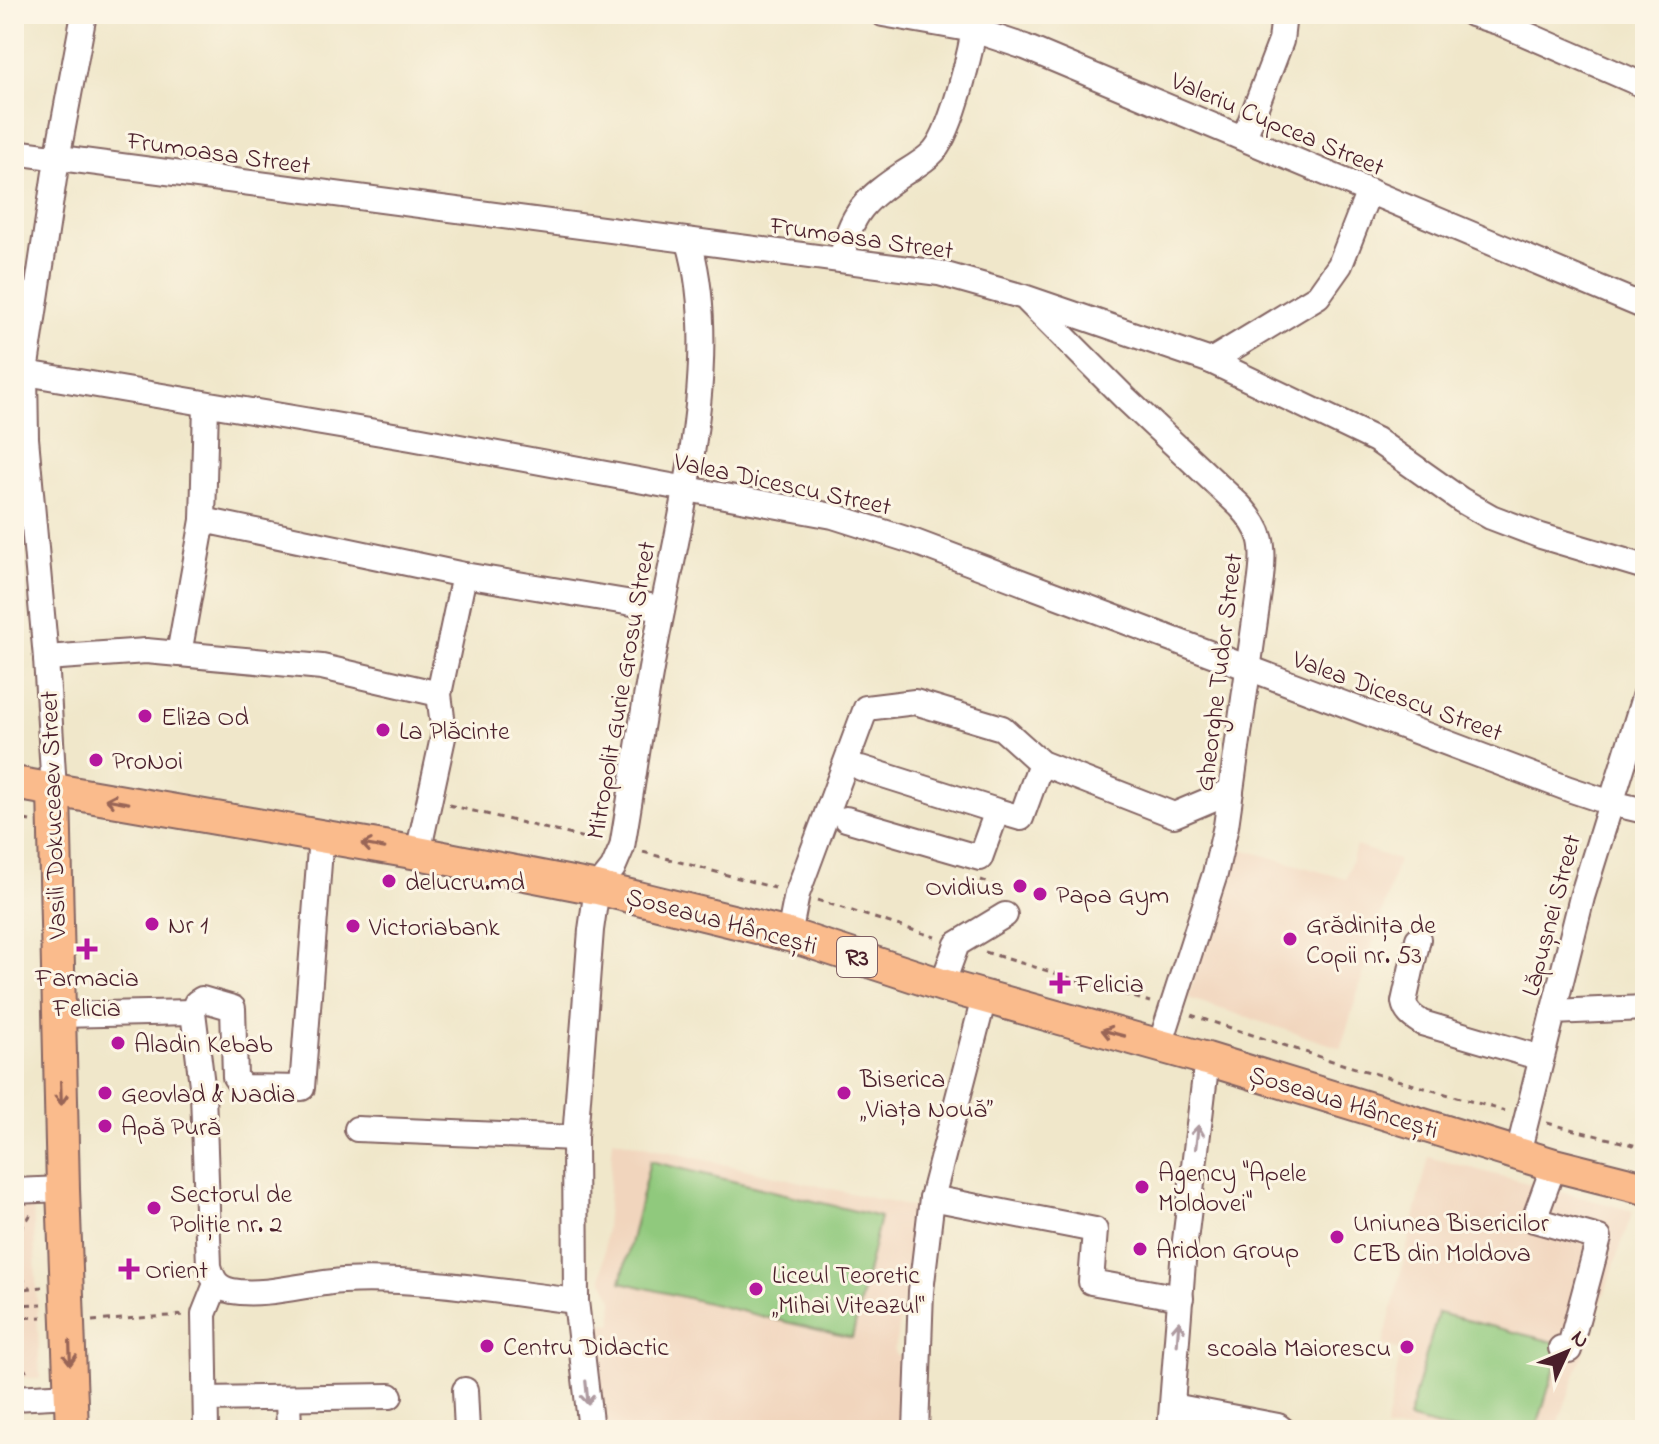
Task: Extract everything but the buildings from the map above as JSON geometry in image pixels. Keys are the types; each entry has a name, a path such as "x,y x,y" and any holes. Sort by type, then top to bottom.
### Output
{"main road":[{"name":"Șoseaua Hâncești","path":"21,797 54,790 418,853 597,888 789,935 984,998 1160,1045 1554,1165 1645,1188"},
{"name":"Vasili Dokuceaev Street","path":"54,790 58,1015 51,1195 72,1430"}],"street":[{"name":"Vasili Dokuceaev Street","path":"54,790 46,658 19,372 84,14"},
{"name":"Valeriu Cupcea Street","path":"883,14 975,22 1025,47 1645,307"},
{"path":"1244,138 1281,41 1284,14"},
{"path":"1472,14 1498,22 1645,86"},
{"path":"842,259 846,234 868,200 935,150 956,101 975,22"},
{"name":"Frumoasa Street","path":"14,152 939,273 1024,297 1211,361 1376,440 1461,500 1491,517 1541,536 1645,567"},
{"path":"1211,361 1318,296 1340,265 1369,191"},
{"name":"Mitropolit Gurie Grosu Street","path":"591,1430 576,1301 575,1138 591,930 597,888 613,868 622,847 699,394 701,356 695,263 689,242"},
{"name":"Gheorghe Tudor Street","path":"1024,297 1240,506 1255,525 1264,553 1231,791 1215,874 1160,1045"},
{"name":"Valea Dicescu Street","path":"19,372 411,438 833,516 902,538 1611,803 1645,811"},
{"path":"179,654 203,520 206,404"},
{"path":"203,520 464,575 662,608"},
{"path":"418,853 444,733 439,694 464,575"},
{"path":"46,658 146,651 322,667 439,694"},
{"name":"Lăpușnei Street","path":"1518,1153 1582,897 1645,694"},
{"path":"789,935 797,894 866,708 915,702 1002,728 1041,763 1174,815 1231,791"},
{"path":"861,768 1021,818 1041,763"},
{"path":"846,819 980,858 997,811"},
{"path":"206,1430 204,1314 216,1284 209,1266 203,1093 193,1012 196,1003 202,999 233,1008 235,1077 242,1087 302,1088 321,836"},
{"path":"942,985 957,944 1005,915"},
{"path":"1418,939 1404,1002 1405,1009 1412,1016 1422,1023 1541,1058"},
{"path":"916,1430 921,1291 932,1198 984,998"},
{"path":"1553,1012 1645,1008"},
{"path":"58,1015 193,1012"},
{"path":"1207,1059 1181,1298 1172,1418 1278,1426 1283,1430"},
{"path":"357,1129 575,1138"},
{"path":"1554,1165 1534,1220 1599,1238 1569,1350 1561,1348"},
{"path":"14,1191 51,1195"},
{"path":"932,1198 1095,1230 1091,1282 1181,1298"},
{"path":"216,1284 231,1291 252,1291 342,1281 403,1281 576,1301"},
{"path":"465,1390 467,1430"},
{"path":"14,1398 71,1395"},
{"path":"206,1399 390,1396"},
{"path":"288,1399 289,1430"}],"path":[{"path":"21,797 22,819"},
{"path":"430,800 797,894 1345,1065 1645,1148"},
{"path":"980,858 975,878 1000,887 1005,915"},
{"path":"14,1240 51,1195"},
{"path":"14,1267 30,1288"},
{"path":"14,1305 45,1304"},
{"path":"119,1320 204,1314"}],"shaded area":[{"name":"Grădinița de Copii nr. 53","path":"1232,846 1346,879 1356,846 1398,860 1341,1048 1188,998"},
{"name":"Liceul Teoretic „Mihai Viteazul“","path":"613,1139 920,1209 894,1352 903,1360 901,1415 897,1430 600,1430 588,1330 599,1323 613,1324 613,1300 602,1278"},
{"path":"1429,1157 1633,1211 1556,1430 1385,1430 1401,1350 1383,1345"},
{"path":"33,1201 40,1378 14,1378 14,1202"}],"green space":[{"path":"650,1161 880,1217 852,1338 621,1282"},
{"path":"1438,1313 1562,1344 1536,1430 1450,1430 1408,1419"}],"place":[{"name":"Eliza Od","path":"145,716"},
{"name":"La Plăcinte","path":"383,730"},
{"name":"ProNoi","path":"96,760"},
{"name":"delucru.md","path":"389,881"},
{"name":"Ovidius","path":"1020,886"},
{"name":"Papa Gym","path":"1040,894"},
{"name":"Nr 1","path":"152,924"},
{"name":"Victoriabank","path":"353,926"},
{"name":"Grădinița de Copii nr. 53","path":"1290,939"},
{"name":"Farmacia Felicia","path":"87,949"},
{"name":"Felicia","path":"1060,983"},
{"name":"Aladin Kebab","path":"118,1043"},
{"name":"Geovlad & Nadia","path":"105,1093"},
{"name":"Biserica „Viața Nouă”","path":"844,1093"},
{"name":"Apă Pură","path":"105,1126"},
{"name":"Agency \"Apele Moldovei\"","path":"1142,1187"},
{"name":"Sectorul de Poliție nr. 2","path":"154,1208"},
{"name":"Uniunea Bisericilor CEB din Moldova","path":"1337,1237"},
{"name":"Aridon Group","path":"1140,1249"},
{"name":"Orient","path":"129,1269"},
{"name":"Liceul Teoretic „Mihai Viteazul“","path":"756,1289"},
{"name":"Centru Didactic","path":"487,1346"},
{"name":"scoala Maiorescu","path":"1407,1347"}]}
